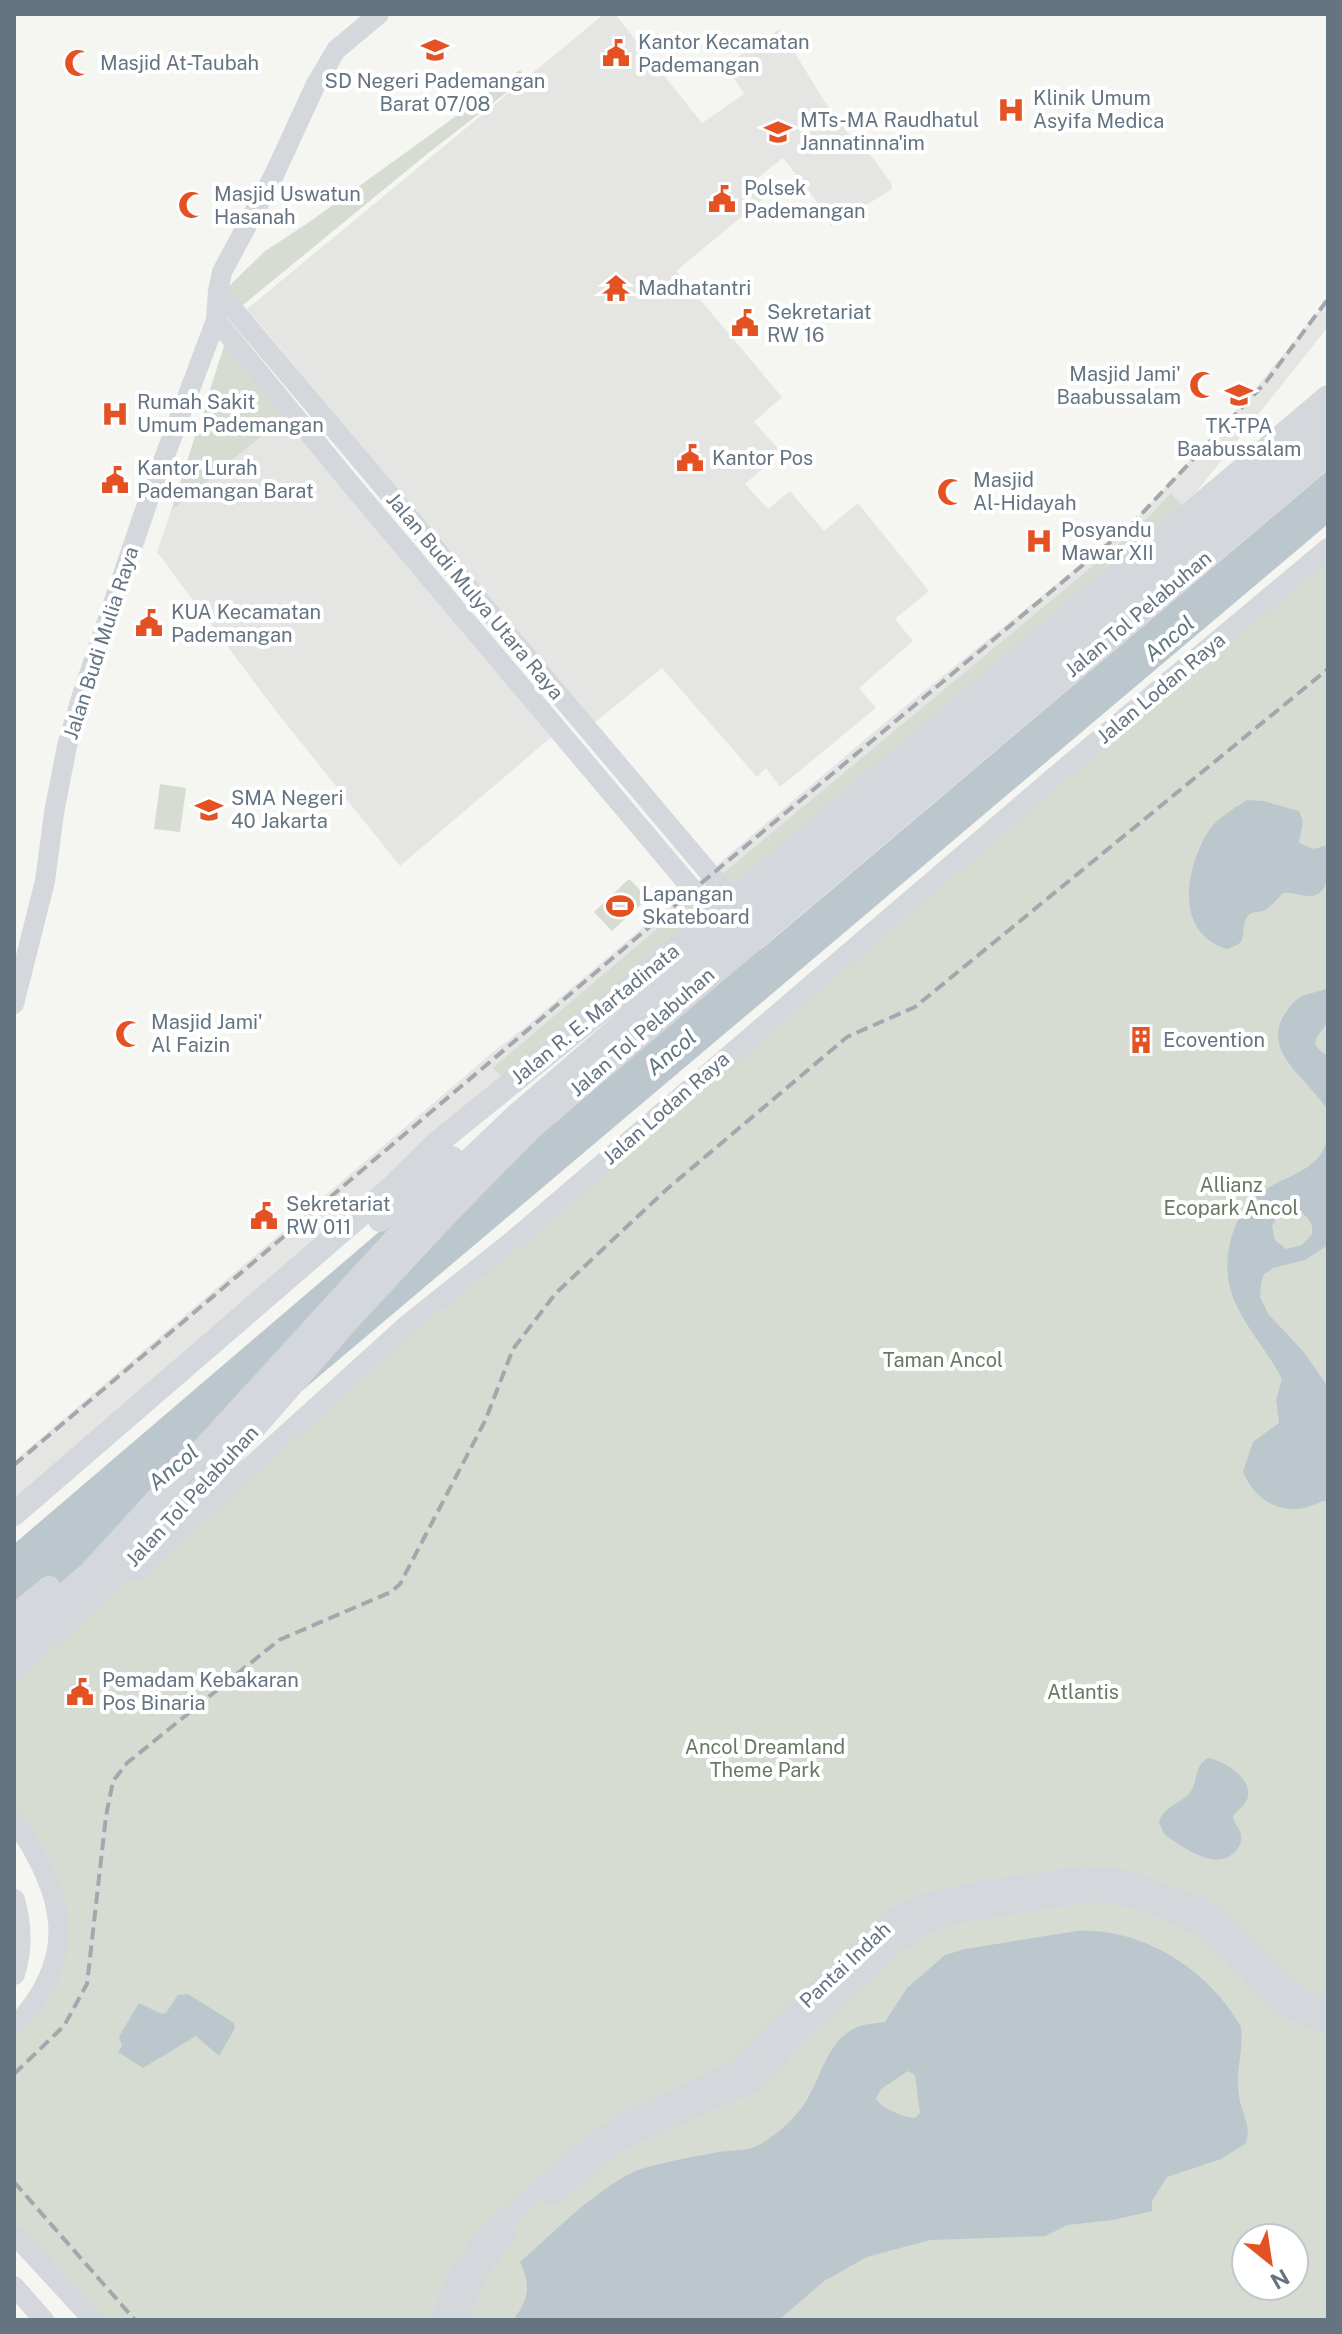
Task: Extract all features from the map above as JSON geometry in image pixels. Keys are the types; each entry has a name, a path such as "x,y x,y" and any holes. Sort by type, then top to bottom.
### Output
{"highway":[{"name":"Jalan R. E. Martadinata","path":"14,1514 389,1190 437,1143 724,908 1328,397"},
{"name":"Jalan R. E. Martadinata","path":"14,1529 539,1083 1328,425"},
{"name":"Jalan Tol Pelabuhan","path":"14,1640 91,1572 455,1174 517,1115 789,880 1328,425"},
{"name":"Jalan Tol Pelabuhan","path":"14,1670 177,1516 348,1320 534,1125 1328,454"},
{"path":"14,1617 91,1551 235,1412"}],"main road":[{"path":"14,1900 20,1933 14,1974"}],"street":[{"name":"Jalan Budi Mulia Raya","path":"14,1004 45,881 67,746 148,501 216,320 222,272 336,50 379,14"},
{"name":"Jalan Budi Mulya Utara Raya","path":"218,291 669,827 724,908"},
{"name":"Jalan Budi Mulya Utara Raya","path":"216,320 653,841 724,908"},
{"path":"349,482 368,467"},
{"name":"Jalan Lodan Raya","path":"14,1677 237,1481 409,1323 512,1241 1067,766 1328,548"},
{"path":"561,733 578,719"},
{"path":"653,841 669,827"},
{"path":"14,1820 44,1870 57,1912 59,1934 54,1969 48,1983 14,2027"},
{"name":"Pantai Indah","path":"457,2320 478,2271 491,2251 552,2196 626,2138 753,2082 793,2039 909,1933 925,1913 981,1891 1083,1876 1125,1880 1202,1908 1224,1924 1300,1999 1328,2008"},
{"name":"Pantai Indah","path":"440,2320 456,2280 474,2251 492,2231 580,2154 621,2124 735,2071 872,1936 899,1915 949,1915 1091,1892 1123,1896 1161,1908 1207,1929 1286,2007 1328,2023"},
{"path":"14,2234 93,2320"},
{"path":"14,2286 44,2320"}],"shaded area":[{"path":"604,14 615,14 702,123 744,94 725,65 780,29 825,102 892,184 891,190 831,226 783,158 750,184 762,200 676,271 782,397 754,422 782,453 745,484 768,509 790,491 824,531 858,503 929,591 895,619 913,641 859,688 876,708 780,787 766,768 757,777 662,668 594,723 247,309"},
{"path":"1328,300 1328,327 1154,545 14,1514 14,1461 887,721 1133,522 1250,395"},
{"path":"287,415 556,733 400,866 275,710 157,552 171,511"}],"green space":[{"path":"520,70 525,78 243,305 227,288 265,251"},
{"path":"225,343 287,415 171,511"},
{"path":"1171,493 1184,508 733,901 715,880 1137,529"},
{"name":"Ancol Dreamland Theme Park","path":"1328,548 1328,2320 100,2320 14,2221 14,2025 59,1934 14,1820 14,1677 225,1492"},
{"path":"160,784 186,788 180,832 154,829"},
{"name":"Lapangan Skateboard","path":"629,879 648,898 612,931 594,912"},
{"path":"697,895 715,916 512,1087 493,1068"}],"water":[{"name":"Ancol","path":"1328,470 1328,524 14,1634 14,1544 428,1190 765,946"},
{"path":"1247,800 1299,811 1303,821 1299,843 1314,849 1328,845 1328,876 1323,890 1317,894 1283,893 1263,911 1249,915 1242,940 1227,949 1210,941 1198,929 1189,898 1190,881 1208,832 1221,818"},
{"path":"1328,988 1328,1017 1317,1037 1316,1046 1328,1056 1328,1111 1284,1055 1278,1030 1283,1017 1296,1000"},
{"path":"1328,1136 1328,1245 1305,1260 1273,1268 1264,1274 1261,1283 1260,1297 1269,1315 1304,1352 1328,1387 1328,1500 1288,1509 1264,1500 1243,1472 1253,1442 1279,1423 1276,1400 1282,1379 1234,1300 1228,1260 1233,1232 1246,1207 1265,1190 1308,1167 1324,1149","holes":["1295,1210 1306,1216 1312,1234 1302,1245 1286,1249 1275,1240 1272,1226 1278,1216"]},
{"path":"1208,1758 1236,1772 1248,1790 1247,1800 1233,1817 1241,1835 1240,1845 1226,1858 1209,1859 1192,1852 1164,1834 1159,1822 1169,1808 1191,1791 1198,1769"},
{"path":"1077,1931 1126,1937 1172,1956 1211,1988 1228,2006 1241,2027 1238,2087 1247,2126 1245,2144 1221,2159 1167,2177 1152,2201 1152,2211 1113,2220 1068,2225 1045,2236 930,2240 867,2257 824,2281 779,2320 513,2320 527,2292 520,2262 578,2210 610,2186 641,2169 763,2143 805,2104 838,2041 859,2026 885,2022 907,1988 945,1955","holes":["908,2071 915,2075 920,2113 915,2118 894,2112 876,2099 881,2089"]},
{"path":"188,1994 234,2023 235,2028 219,2056 196,2036 143,2068 118,2052 122,2046 119,2037 139,2003 162,2014 166,2013 178,1995"}],"railway":[{"path":"14,1465 693,890 1132,524 1266,382 1328,299"},
{"path":"14,2074 64,2026 87,1984 106,1816 113,1781 127,1763 279,1640 391,1592 400,1584 485,1421 513,1349 556,1293 667,1189 847,1037 915,1007 1328,669"},
{"path":"14,2182 135,2320"}],"place":[{"name":"SD Negeri Pademangan Barat 07/08","path":"435,50"},
{"name":"Kantor Kecamatan Pademangan","path":"616,53"},
{"name":"Masjid At-Taubah","path":"78,63"},
{"name":"Klinik Umum Asyifa Medica","path":"1011,110"},
{"name":"MTs-MA Raudhatul Jannatinna'im","path":"778,132"},
{"name":"Polsek Pademangan","path":"722,199"},
{"name":"Masjid Uswatun Hasanah","path":"192,205"},
{"name":"Madhatantri","path":"616,288"},
{"name":"Sekretariat RW 16","path":"745,323"},
{"name":"Masjid Jami' Baabussalam","path":"1203,385"},
{"name":"TK-TPA Baabussalam","path":"1239,395"},
{"name":"Rumah Sakit Umum Pademangan","path":"115,414"},
{"name":"Kantor Pos","path":"690,458"},
{"name":"Kantor Lurah Pademangan Barat","path":"115,480"},
{"name":"Masjid Al-Hidayah","path":"951,492"},
{"name":"Posyandu Mawar XII","path":"1039,541"},
{"name":"KUA Kecamatan Pademangan","path":"149,623"},
{"name":"SMA Negeri 40 Jakarta","path":"209,810"},
{"name":"Lapangan Skateboard","path":"620,906"},
{"name":"Masjid Jami' Al Faizin","path":"129,1034"},
{"name":"Ecovention","path":"1141,1040"},
{"name":"Sekretariat RW 011","path":"264,1216"},
{"name":"Pemadam Kebakaran Pos Binaria","path":"80,1692"}],"park label":[{"name":"Allianz Ecopark Ancol","path":"1231,1196"},
{"name":"Taman Ancol","path":"943,1360"},
{"name":"Atlantis","path":"1083,1692"}]}
